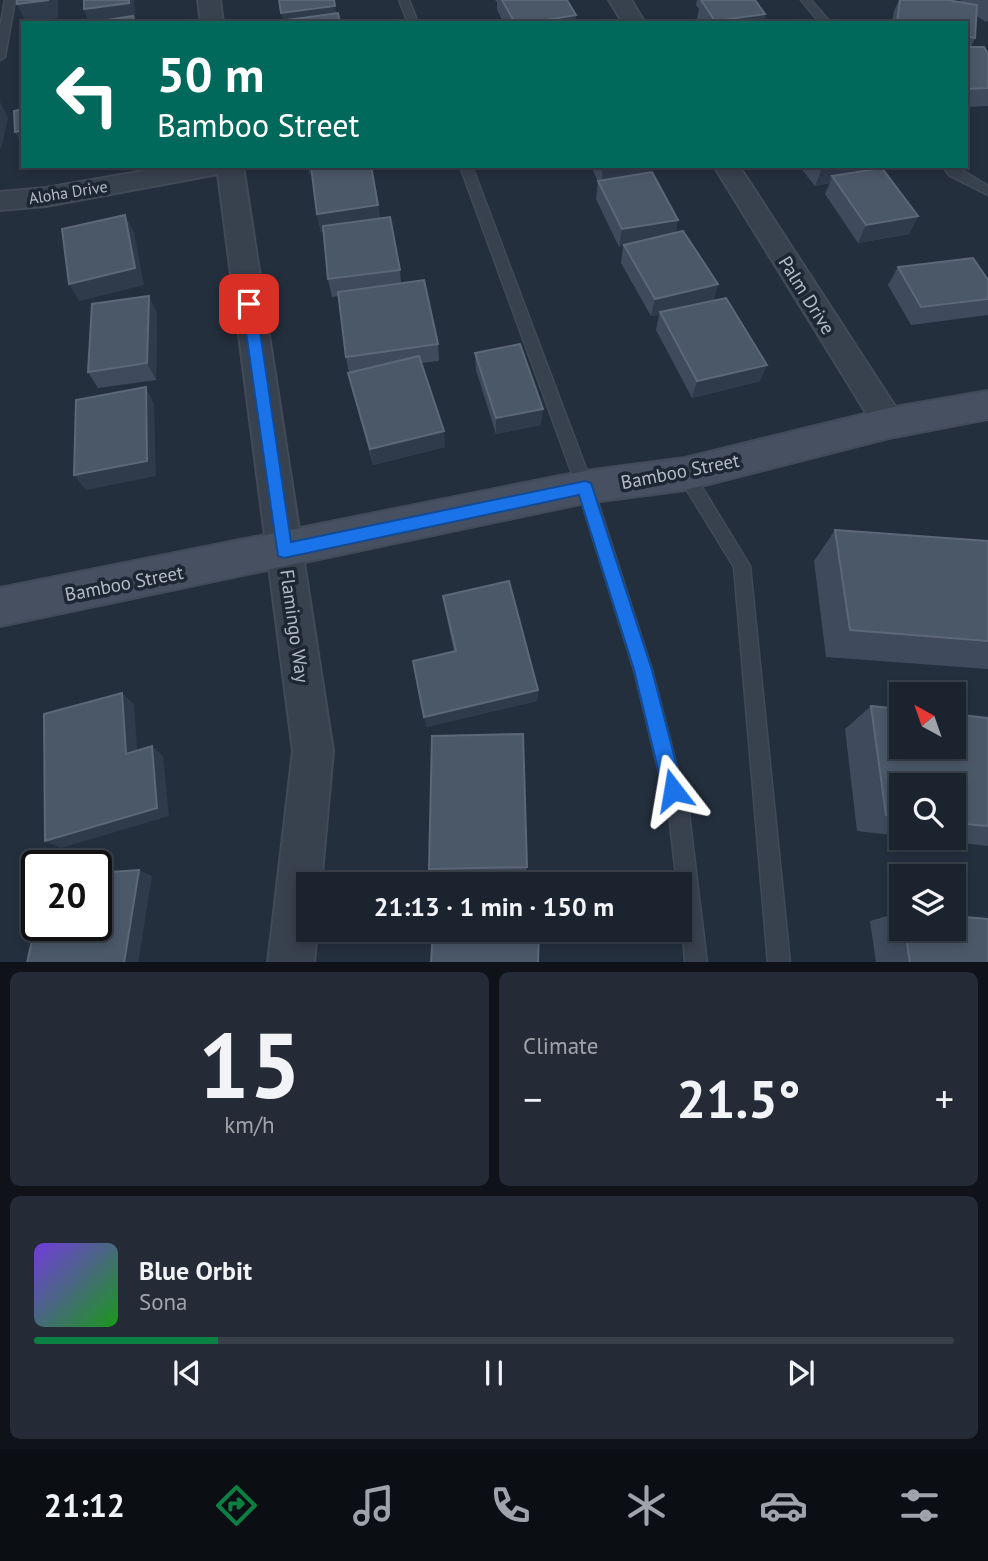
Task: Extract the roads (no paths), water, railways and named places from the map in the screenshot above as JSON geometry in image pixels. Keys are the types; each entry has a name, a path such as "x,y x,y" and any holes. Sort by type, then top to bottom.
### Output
{"street":[{"path":"209,0 212,21"},
{"path":"620,0 633,21"},
{"name":"Aloha Drive","path":"0,201 46,197 208,168"},
{"name":"Flamingo Way","path":"230,168 313,751 290,962"},
{"name":"Palm Drive","path":"727,168 889,423"},
{"name":"Bamboo Street","path":"0,607 585,488 685,474 889,423 988,405"}],"lane":[{"path":"0,57 10,0"},
{"path":"404,0 412,21"},
{"path":"806,0 824,21"},
{"path":"467,168 585,488 643,670 679,814 696,962"},
{"path":"950,168 988,191"},
{"path":"685,474 742,566 779,962"}]}
